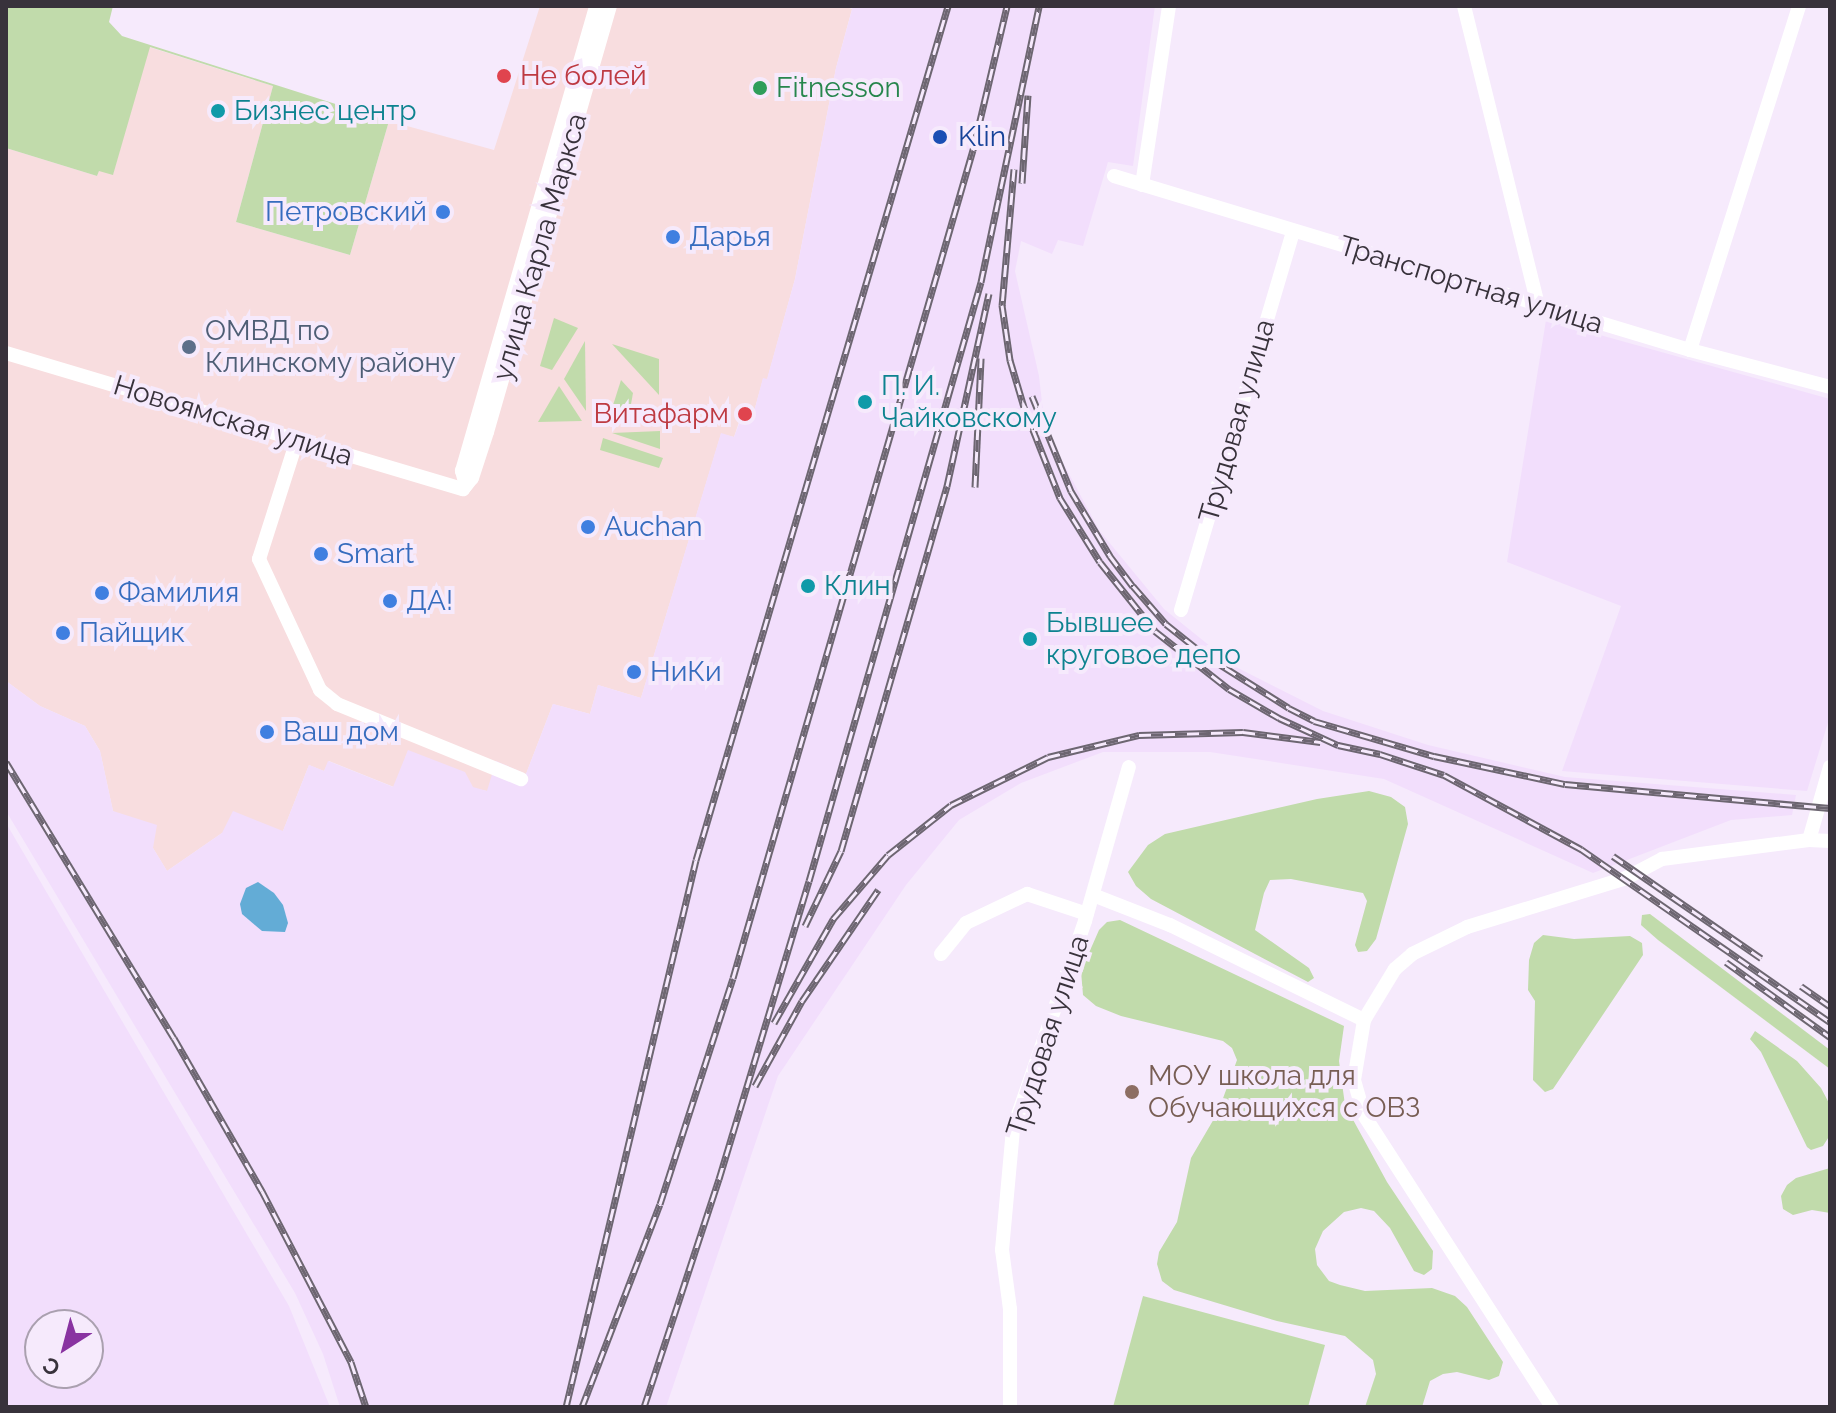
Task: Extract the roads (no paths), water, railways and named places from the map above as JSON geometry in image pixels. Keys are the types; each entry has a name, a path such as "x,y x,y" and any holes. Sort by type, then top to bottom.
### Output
{"street":[{"name":"улица Карла Маркса","path":"463,487 462,471 596,6"},
{"name":"улица Карла Маркса","path":"463,487 472,478 487,432 610,6"},
{"path":"1142,185 1169,6"},
{"path":"1464,6 1538,305"},
{"path":"1690,350 1799,6"},
{"name":"Транспортная улица","path":"1114,176 1690,350 1830,387"},
{"name":"Трудовая улица","path":"1181,610 1293,232"},
{"name":"Новоямская улица","path":"6,353 463,487"},
{"path":"297,440 259,559 320,690 337,704 521,779"},
{"name":"Трудовая улица","path":"1010,1407 1010,1309 1002,1250 1013,1129 1087,914 1129,767"},
{"path":"1809,840 1830,767"},
{"path":"1552,1407 1364,1115 1354,1080 1364,1020 1379,990 1412,954 1467,927 1611,883 1662,859 1809,840 1830,841"},
{"path":"941,954 966,923 1027,894 1087,914"},
{"path":"1093,895 1170,925 1364,1020"}],"water":[{"path":"258,882 274,893 283,905 288,923 285,932 262,931 242,914 240,904 246,888"}],"railway":[{"path":"566,1407 696,860 948,6"},
{"path":"582,1407 660,1204 733,978 973,150 1007,6"},
{"path":"644,1407 719,1179 809,881 981,282 1039,6"},
{"path":"1022,183 1028,95"},
{"path":"1014,169 1002,305 1010,360 1024,407 1060,498 1100,562 1155,631 1229,689 1279,718 1338,745 1380,754 1444,775 1581,849 1830,1022"},
{"path":"805,926 841,851 947,486 989,294"},
{"path":"975,487 981,358"},
{"path":"1032,396 1071,491 1110,556 1133,586 1166,624 1205,655 1314,721 1434,756 1565,784 1830,808"},
{"path":"774,1023 833,919 888,855 951,805 1048,757 1139,735 1243,732 1320,742"},
{"path":"6,762 174,1038 262,1191 351,1362 366,1407"},
{"path":"1613,856 1761,958"},
{"path":"755,1086 802,1001 878,890"},
{"path":"1726,962 1830,1037"},
{"path":"1801,986 1830,1006"}],"place":[{"name":"Не болей","path":"504,76"},
{"name":"Fitnesson","path":"760,88"},
{"name":"Бизнес центр","path":"218,111"},
{"name":"Klin","path":"940,137"},
{"name":"Петровский","path":"443,212"},
{"name":"Дарья","path":"673,237"},
{"name":"ОМВД по Клинскому району","path":"189,347"},
{"name":"П. И. Чайковскому","path":"865,402"},
{"name":"Витафарм","path":"745,414"},
{"name":"Auchan","path":"588,527"},
{"name":"Smart","path":"321,554"},
{"name":"Клин","path":"808,586"},
{"name":"Фамилия","path":"102,593"},
{"name":"ДА!","path":"390,601"},
{"name":"Пайщик","path":"63,633"},
{"name":"Бывшее круговое депо","path":"1030,639"},
{"name":"НиКи","path":"634,672"},
{"name":"Ваш дом","path":"267,732"},
{"name":"МОУ школа для Обучающихся с ОВЗ","path":"1132,1092"}]}
